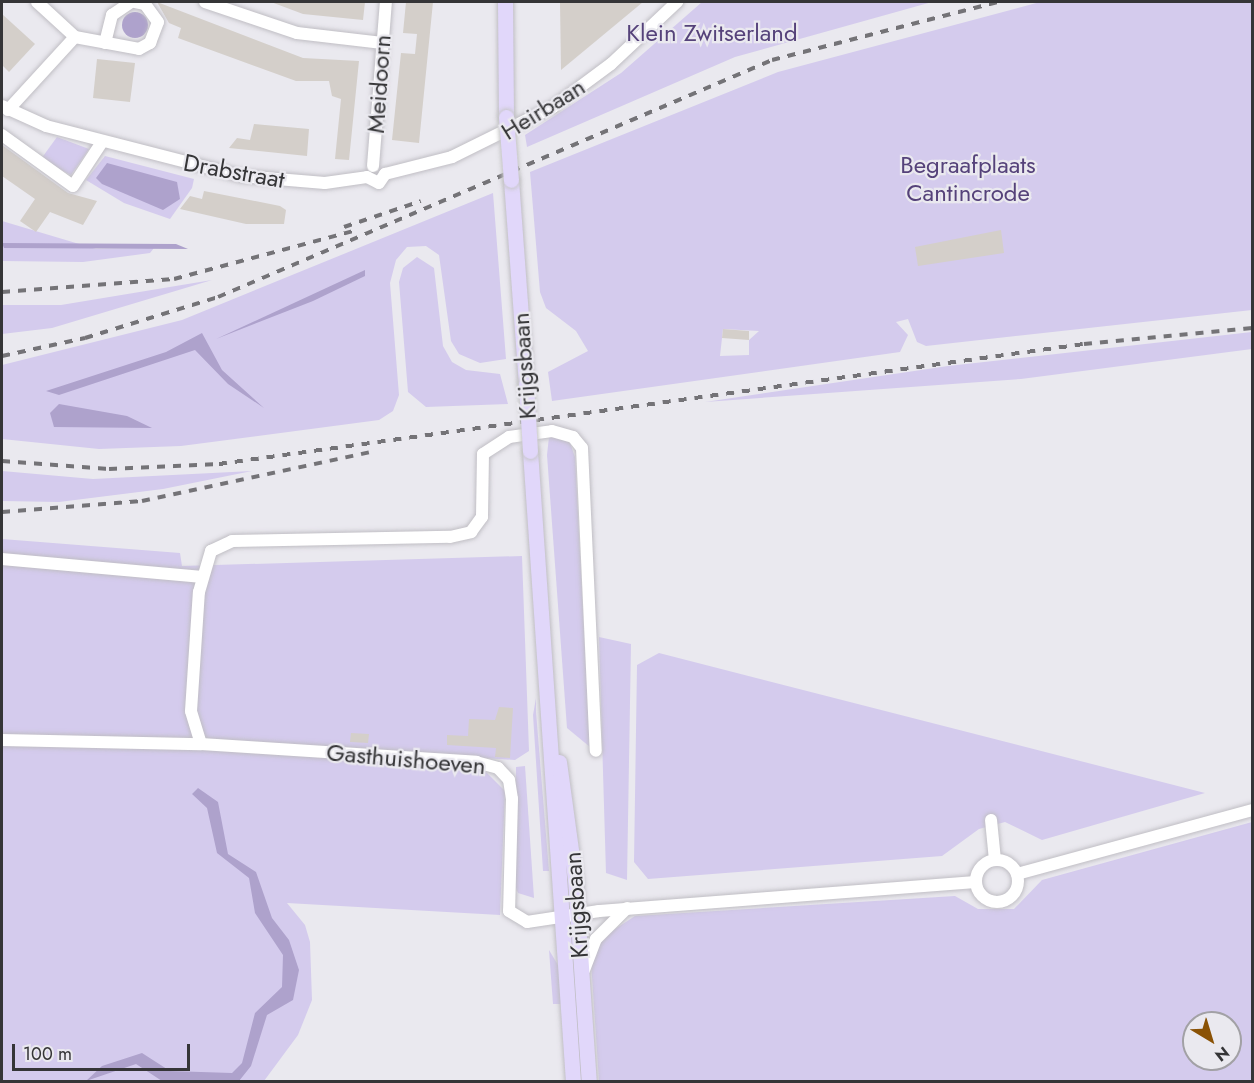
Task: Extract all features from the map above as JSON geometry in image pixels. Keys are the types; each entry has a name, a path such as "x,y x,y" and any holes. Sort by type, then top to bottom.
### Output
{"main road":[{"name":"Krijgsbaan","path":"505,2 506,117 551,730 573,1082"},
{"name":"Krijgsbaan","path":"551,730 569,824 589,1082"}],"street":[{"path":"37,2 75,38 139,50 150,43 159,22 145,4 133,2 112,15 105,43"},
{"path":"205,2 297,33 382,43"},
{"name":"Meidoorn","path":"370,171 386,2"},
{"name":"Heirbaan","path":"370,171 385,174 452,157 553,107 611,64 677,2"},
{"name":"Drabstraat","path":"75,38 5,108 102,142 257,179 325,183 370,171"},
{"path":"2,135 73,186 102,142"},
{"path":"201,744 191,711 202,577 211,551 232,541 460,535 478,526 482,517 482,460 493,445 552,431 573,437 582,448 596,751"},
{"path":"2,559 202,577"},
{"name":"Gasthuishoeven","path":"2,740 201,744 476,762 498,768 509,780 512,799 509,911 526,922 576,913 627,908 976,882"},
{"path":"1017,874 1252,810"},
{"path":"991,820 994,860"},
{"path":"994,860 1008,863 1017,874 1013,894 1001,902 987,899 976,882 983,865 994,860"},
{"path":"582,977 596,939 627,908"}],"green space":[{"name":"Klein Zwitserland","path":"702,2 932,2 735,57 527,147 525,135 621,73"},
{"name":"Begraafplaats Cantincrode","path":"1040,2 1252,2 1252,310 926,346 917,342 908,319 896,322 908,335 900,352 552,401 548,372 588,351 576,331 546,308 540,292 530,172 778,72","holes":["723,329 759,331 749,340 749,355 720,356"]},
{"path":"57,137 89,149 71,175 41,159"},
{"path":"105,156 194,179 192,188 170,219 124,203 86,180"},
{"path":"493,193 506,359 480,363 459,354 451,341 439,255 426,246 407,247 396,260 390,283 399,395 393,411 379,420 181,446 99,449 2,439 2,365 182,320"},
{"path":"2,221 96,249 154,248 150,253 83,262 2,261"},
{"path":"417,257 434,268 443,346 452,362 466,370 500,374 508,404 426,407 408,392 399,282 403,268"},
{"path":"212,280 52,328 2,334 2,305 61,305"},
{"path":"1252,332 1252,349 1021,379 705,402 948,366"},
{"path":"557,436 570,443 575,457 590,747 567,728 547,455 549,437"},
{"path":"2,471 93,479 252,471 163,489 59,502 2,501"},
{"path":"2,539 180,553 182,566 522,556 529,751 515,760 484,758 482,768 505,791 500,915 287,903 305,925 310,942 312,1000 298,1035 264,1081 2,1081"},
{"path":"599,637 631,644 627,880 606,873"},
{"path":"659,653 1205,793 1042,840 1005,822 979,829 942,856 648,879 634,862 637,665"},
{"path":"536,698 549,871 543,871 533,715"},
{"path":"525,766 534,898 518,893 515,886 516,767"},
{"path":"1252,822 1252,1081 599,1081 591,962 603,937 635,916 955,896 978,909 1014,909 1042,880"},
{"path":"549,950 561,970 564,1004 553,1004"}],"shaded area":[{"path":"135,12 144,16 148,25 144,34 135,38 126,34 122,25 126,16"},
{"path":"107,163 177,182 180,199 163,210 102,184 96,178"},
{"path":"2,243 176,244 188,249 4,248"},
{"path":"365,270 365,276 313,301 216,339"},
{"path":"202,333 222,370 264,408 228,384 195,350 59,395 46,391 166,352"},
{"path":"59,404 127,416 152,428 54,427 50,413"},
{"path":"198,788 218,802 228,854 256,872 272,918 289,940 299,970 293,1000 267,1015 251,1066 239,1081 162,1081 136,1064 86,1081 102,1066 142,1053 170,1071 232,1073 242,1063 255,1013 282,987 283,955 255,913 249,878 217,853 207,808 192,794"}],"building":[{"path":"157,2 303,58 359,61 349,160 335,159 341,99 332,96 329,81 296,81 178,38 181,28 169,23"},
{"path":"271,2 365,2 363,20 303,14"},
{"path":"406,2 433,2 419,143 392,140 401,53 415,54 417,34 403,33"},
{"path":"560,2 643,2 561,70"},
{"path":"2,14 35,44 9,72 2,65"},
{"path":"97,59 135,63 130,102 93,98"},
{"path":"254,124 309,129 307,156 229,148 237,138 250,140"},
{"path":"2,145 68,193 97,201 83,225 50,212 36,232 20,221 35,199 2,176"},
{"path":"204,191 280,206 286,210 284,224 246,224 180,209 190,196 202,199"},
{"path":"1001,230 1004,253 918,266 915,247"},
{"path":"723,329 749,331 749,340 722,338"},
{"path":"499,707 513,708 510,758 495,757 496,748 447,745 447,735 468,736 469,719 495,720"},
{"path":"351,733 369,734 368,743 350,742"}],"railway":[{"path":"2,356 85,338 218,297 772,60 998,2"},
{"path":"344,227 421,201"},
{"path":"2,292 174,279 357,230"},
{"path":"2,461 109,469 219,464 1084,344 1252,328"},
{"path":"2,512 142,501 375,451"}]}
